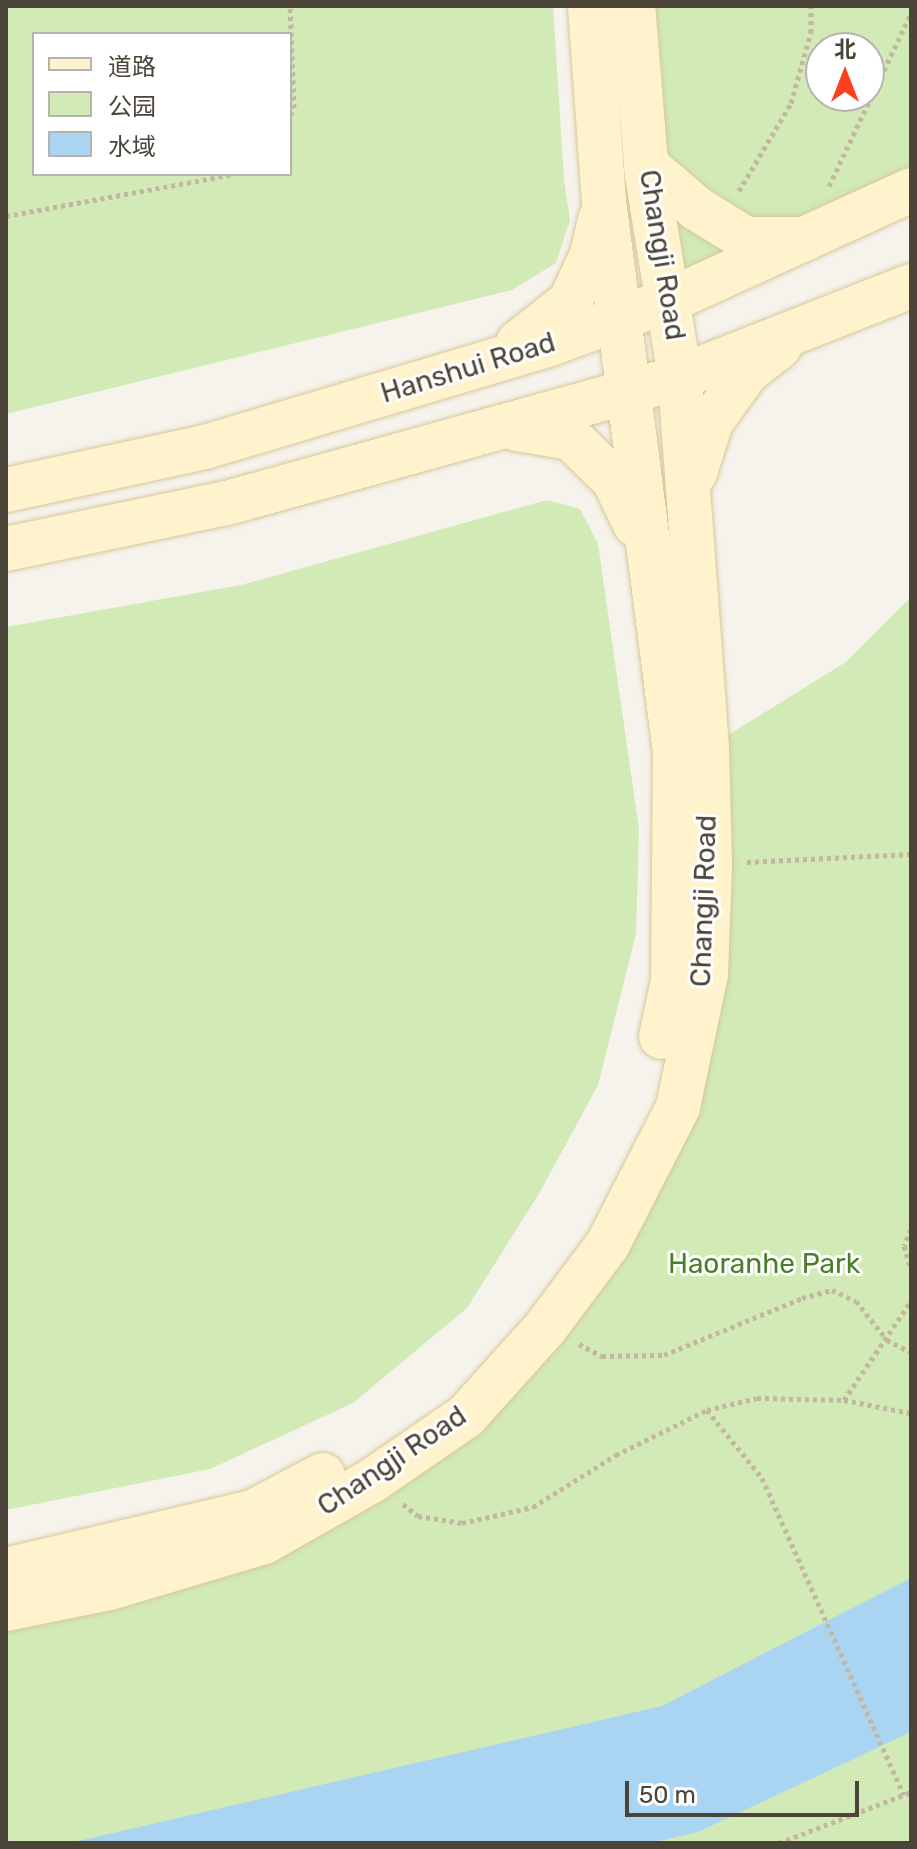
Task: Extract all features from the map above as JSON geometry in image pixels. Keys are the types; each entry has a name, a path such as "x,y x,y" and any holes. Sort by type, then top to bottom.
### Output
{"street":[{"name":"Changji Road","path":"6,1570 253,1512 356,1458 442,1398 531,1305 597,1216 647,1109 673,981 675,752 646,547 604,201 590,6"},
{"name":"Changji Road","path":"6,1609 110,1588 264,1542 373,1480 466,1416 546,1327 608,1244 678,1107 706,974 710,864 707,748 680,377 646,165 633,6"},
{"path":"646,165 696,208 746,239 803,238"},
{"name":"Hanshui Road","path":"6,490 205,447 496,360 670,300 911,190"},
{"path":"496,360 570,302 592,255 604,201"},
{"path":"6,549 227,503 507,428 680,377 911,286"},
{"path":"689,494 711,422 747,372 800,330"},
{"path":"507,428 571,438 614,480 646,547"}],"path":[{"path":"290,6 291,32"},
{"path":"721,223 791,103 811,32 811,6"},
{"path":"803,238 911,13"},
{"path":"292,57 292,112"},
{"path":"6,216 223,176"},
{"path":"710,864 911,854"},
{"path":"911,1229 904,1246 911,1269"},
{"path":"546,1327 602,1356 664,1355 802,1298 832,1290 856,1301 887,1340 911,1352"},
{"path":"844,1400 911,1301"},
{"path":"373,1480 418,1516 462,1523 533,1507 616,1455 707,1410 757,1398 844,1400 911,1413"},
{"path":"707,1410 762,1478 908,1794 779,1843"}],"green space":[{"path":"6,6 553,6 564,180 570,220 556,263 512,290 6,414"},
{"path":"633,6 911,6 911,190 670,300"},
{"path":"547,500 580,509 598,544 639,829 636,934 598,1085 540,1192 467,1308 353,1403 210,1469 6,1510 6,627 241,585"},
{"name":"Haoranhe Park","path":"911,597 911,1843 6,1843 6,1609 110,1588 466,1416 678,1107 707,748 846,662"}],"water":[{"path":"911,1578 911,1732 698,1832 651,1843 70,1843 662,1706"}]}
